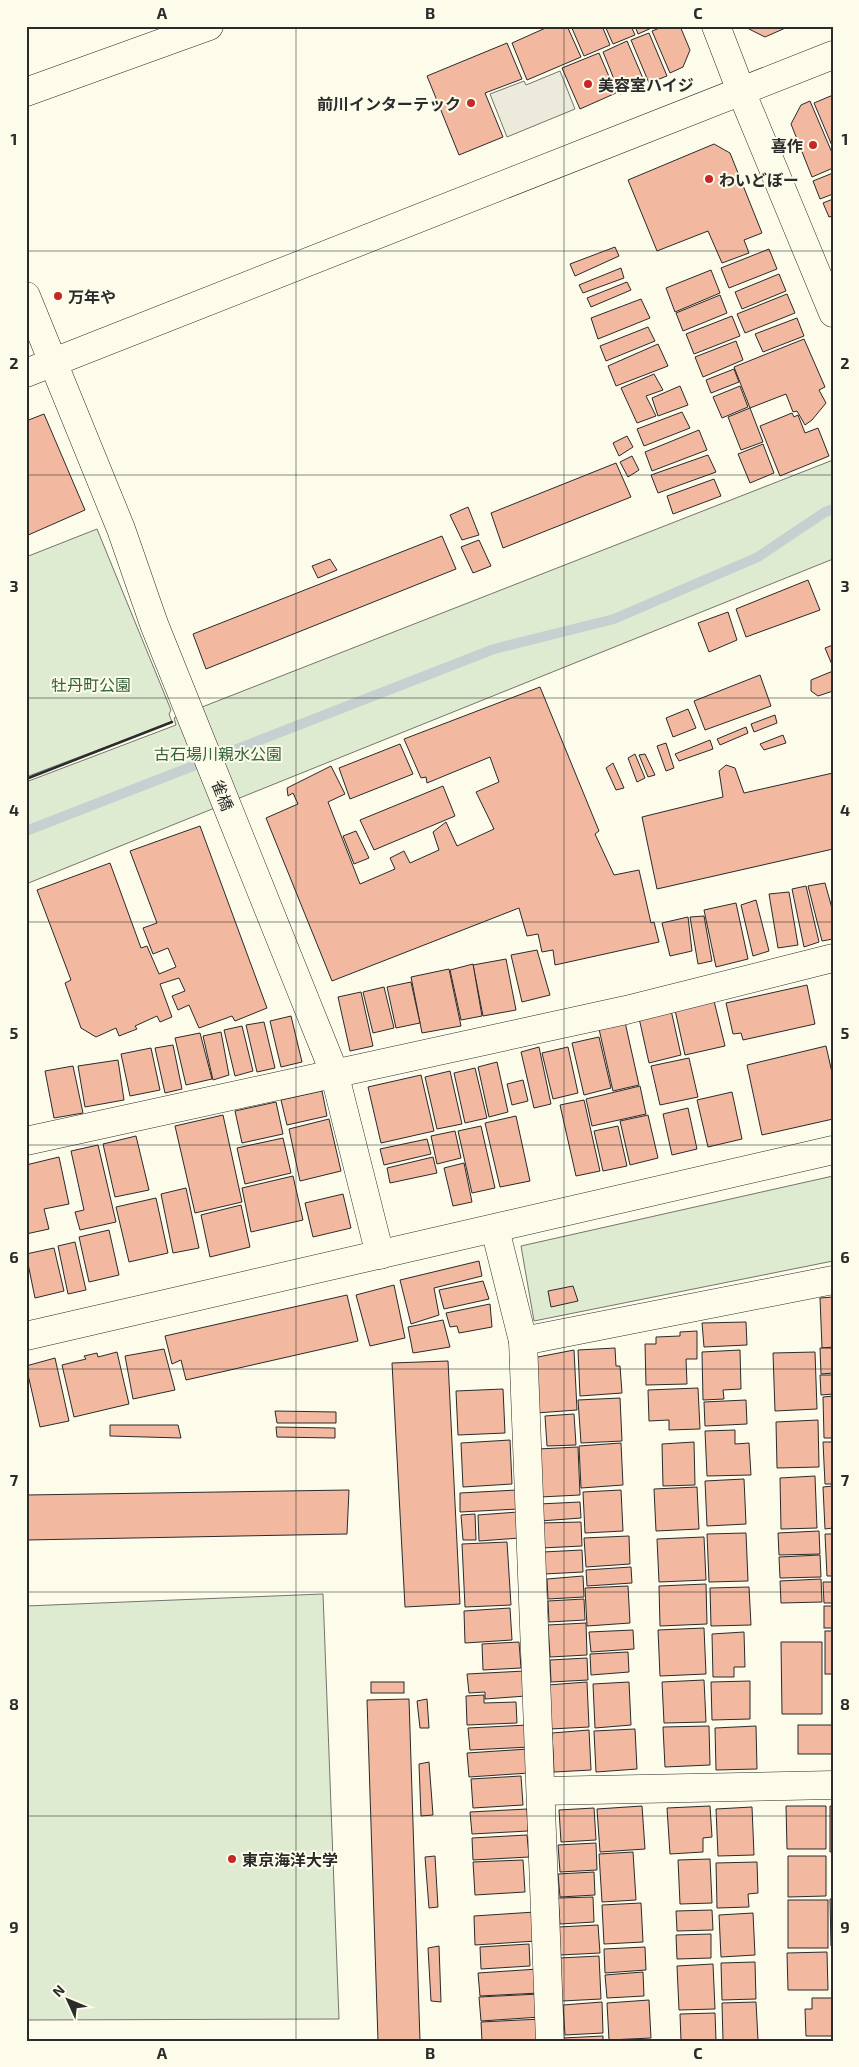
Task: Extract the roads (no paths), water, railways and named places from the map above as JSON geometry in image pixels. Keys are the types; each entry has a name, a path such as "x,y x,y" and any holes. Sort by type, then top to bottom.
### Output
{"street":[{"path":"26,92 209,26"},
{"path":"716,26 740,91 833,313"},
{"path":"26,373 833,55"},
{"name":"雀橋","path":"26,296 121,529 154,624 334,1072 380,1255"},
{"path":"26,1141 334,1072 626,1010 833,958"},
{"path":"26,1336 833,1150"},
{"path":"495,1228 523,1341 550,2041"},
{"path":"523,1341 833,1280"},
{"path":"541,1791 833,1785"}],"waterway":[{"path":"26,831 494,649 614,619 758,557 825,512 833,509"}],"place":[{"name":"美容室ハイジ","path":"588,84"},
{"name":"前川インターテック","path":"471,103"},
{"name":"喜作","path":"813,145"},
{"name":"わいどぼー","path":"709,179"},
{"name":"万年や","path":"58,296"},
{"name":"東京海洋大学","path":"232,1859"}],"park label":[{"name":"牡丹町公園","path":"91,684"},
{"name":"古石場川親水公園","path":"218,753"}]}
